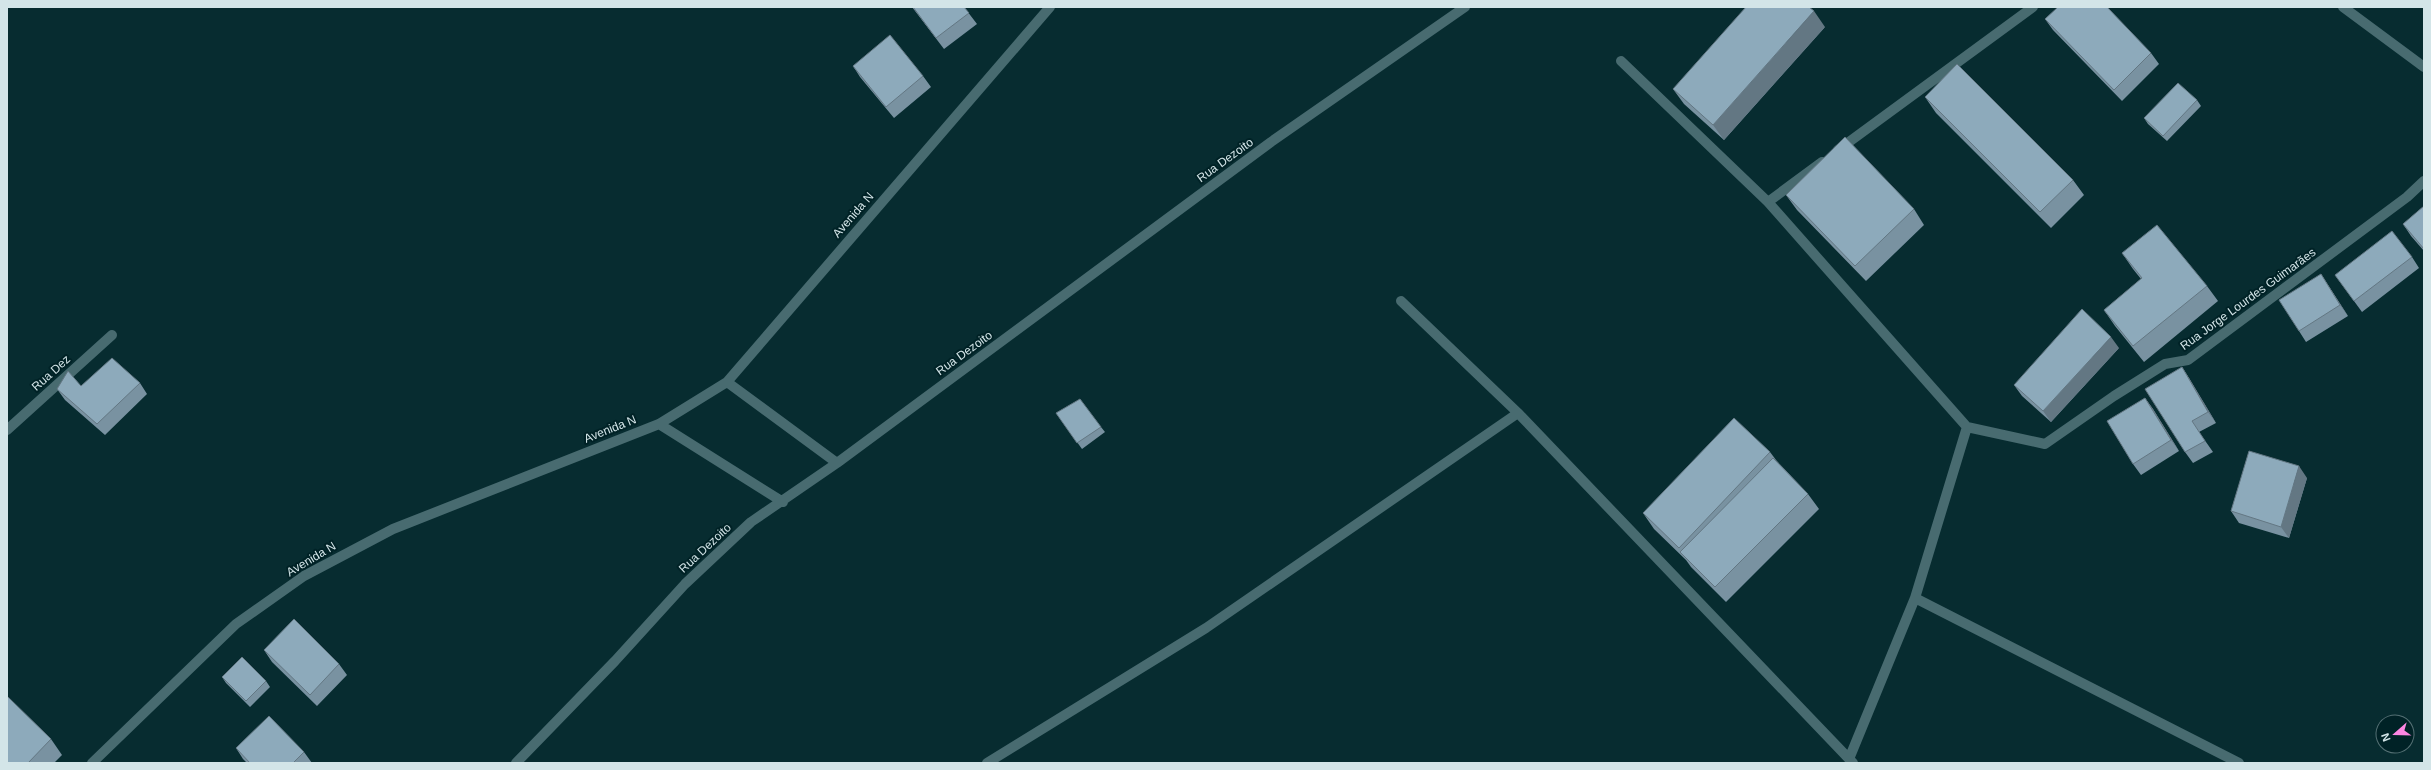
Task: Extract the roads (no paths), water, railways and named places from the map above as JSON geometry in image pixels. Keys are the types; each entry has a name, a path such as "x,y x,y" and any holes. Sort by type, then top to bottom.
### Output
{"street":[{"name":"Avenida N","path":"92,763 236,624 304,576 393,529 659,424 727,382 1050,7"},
{"name":"Rua Dezoito","path":"516,763 615,662 686,584 751,522 783,502 837,463 1271,142 1465,7"},
{"path":"1768,202 2033,7"},
{"path":"2343,7 2424,67"},
{"path":"1401,301 1518,413 1851,761 1915,598 1967,427 1768,202 1621,61"},
{"name":"Rua Jorge Lourdes Guimarães","path":"1967,427 2045,444 2114,396 2165,364 2188,360 2407,197 2424,181"},
{"name":"Rua Dez","path":"7,430 112,335"},
{"path":"727,382 837,463"},
{"path":"987,763 1206,628 1518,413"},
{"path":"659,424 783,502"},
{"path":"1915,598 2239,763"}]}
